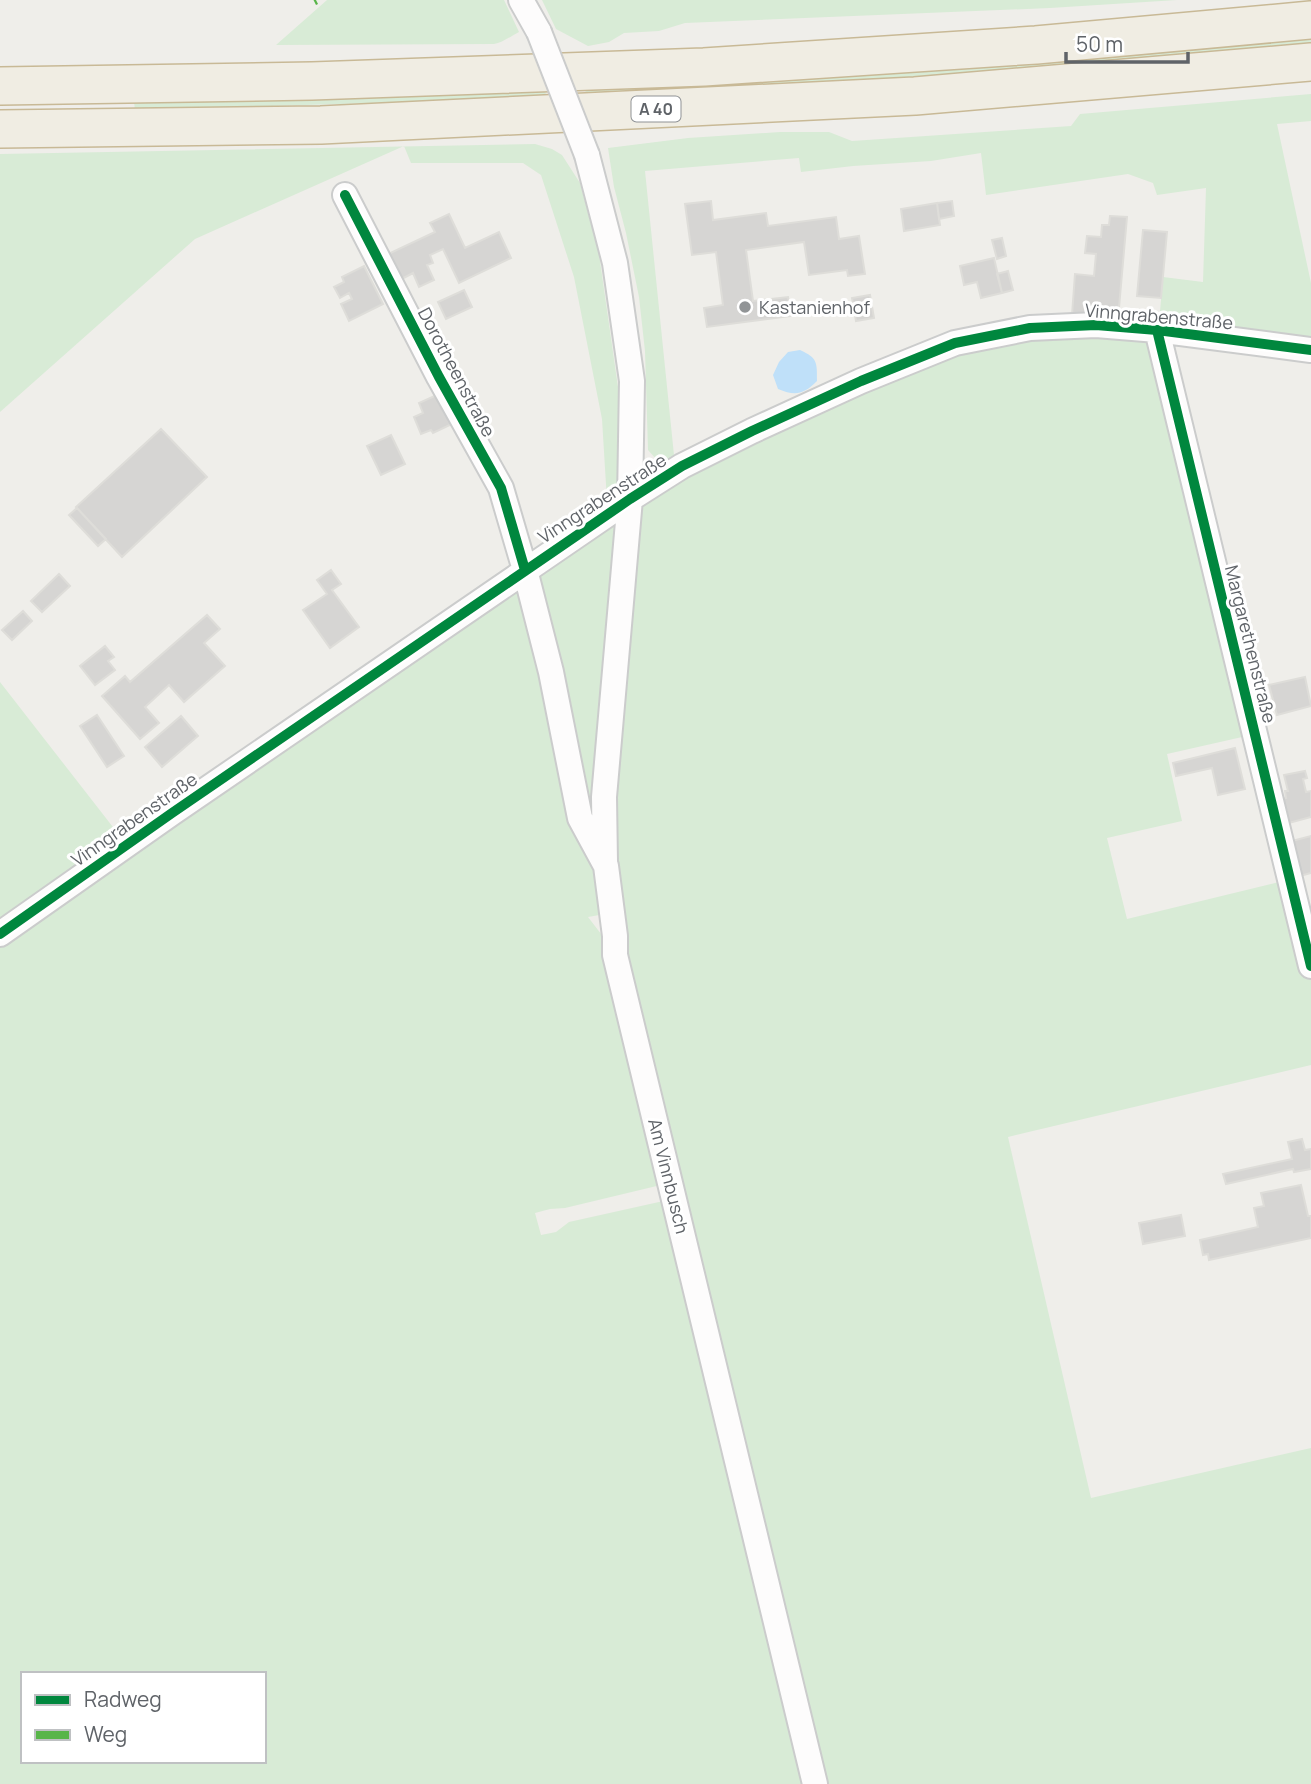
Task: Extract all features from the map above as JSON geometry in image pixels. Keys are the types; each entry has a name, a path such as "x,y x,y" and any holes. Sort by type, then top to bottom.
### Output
{"highway":[{"path":"0,86 326,80 704,67 1035,45 1311,20"},
{"name":"A 40","path":"0,130 321,125 915,96 1311,62"}],"street":[{"path":"521,0 539,32 587,155 615,263 632,381 630,499 604,797 606,866"},
{"name":"Dorotheenstraße","path":"345,195 439,377 501,488 525,570"},
{"name":"Vinngrabenstraße","path":"0,934 630,499 682,466 861,381 956,343 1030,328 1096,325 1311,350"},
{"name":"Margarethenstraße","path":"1157,330 1311,966"},
{"name":"Am Vinnbusch","path":"525,570 551,672 580,818 606,866 615,955 815,1784"}],"green space":[{"path":"327,0 504,0 519,32 494,44 276,45"},
{"path":"542,0 1177,0 685,23 659,31 624,33 609,42 588,46 556,29"},
{"path":"1311,37 1311,47 936,78 587,96 584,87"},
{"path":"544,88 547,98 135,110 134,102"},
{"path":"1311,94 1311,121 1277,124 1311,283 1311,345 1159,323 1163,277 1203,282 1206,188 1157,195 1153,183 1128,174 986,195 981,153 931,161 801,172 799,158 645,171 675,465 664,468 648,450 645,351 639,297 608,148 688,138 780,132 829,132 852,141 1071,126 1080,114"},
{"path":"535,144 562,155 580,183 599,254 620,401 619,486 607,501 602,419 574,277 541,175 523,163 411,163 404,146"},
{"path":"403,146 195,239 0,412 0,154"},
{"path":"1031,334 1144,336 1155,346 1251,735 1167,754 1182,821 1107,838 1127,919 1287,880 1311,980 1311,1065 1008,1137 1091,1498 1311,1448 1311,1784 0,1784 0,942 617,515 605,914 588,917 608,943 665,1184 535,1213 541,1235 556,1232 569,1222 668,1200 624,947 612,855 634,515 647,495 888,375"},
{"path":"0,682 123,840 0,928"}],"water":[{"path":"800,350 815,362 817,381 799,393 778,389 773,375 779,362 788,352"}],"building":[{"path":"711,201 713,220 766,213 768,226 836,217 839,239 859,236 865,274 848,276 847,270 809,275 804,242 746,250 753,301 788,297 791,316 707,327 704,308 723,305 716,252 692,255 685,204"},
{"path":"952,201 954,216 939,219 937,203"},
{"path":"937,203 940,225 904,231 901,209"},
{"path":"449,214 465,248 499,232 511,258 459,283 443,249 430,255 433,263 427,265 434,280 419,287 413,273 396,282 384,256 435,232 430,223"},
{"path":"1110,216 1127,217 1118,319 1072,315 1075,274 1094,276 1096,254 1085,253 1087,236 1101,237 1102,225 1109,225"},
{"path":"1143,230 1167,232 1161,298 1137,296"},
{"path":"1002,238 1006,256 997,259 992,240"},
{"path":"994,258 1002,293 981,298 977,282 964,285 960,266"},
{"path":"364,266 383,304 349,321 341,304 352,299 349,293 340,298 334,287 344,282 342,277"},
{"path":"1008,271 1013,290 1002,293 997,274"},
{"path":"464,290 472,307 446,319 438,302"},
{"path":"870,295 874,318 856,321 852,298"},
{"path":"441,393 454,423 433,433 431,430 421,434 414,417 423,413 419,403"},
{"path":"161,429 207,477 122,557 76,507"},
{"path":"391,435 405,464 381,475 367,446"},
{"path":"77,508 106,539 98,546 69,515"},
{"path":"331,570 341,584 332,590 359,627 330,648 303,610 327,594 317,580"},
{"path":"59,574 70,586 42,612 31,601"},
{"path":"23,611 32,621 12,640 2,630"},
{"path":"207,615 220,629 204,643 225,666 184,702 169,685 145,707 159,723 140,739 102,696 125,676 130,682"},
{"path":"105,646 114,657 108,661 115,670 95,685 80,666"},
{"path":"1305,677 1311,706 1277,715 1269,685"},
{"path":"97,715 124,756 107,767 80,726"},
{"path":"181,716 198,736 162,767 145,747"},
{"path":"1235,748 1245,789 1218,795 1212,768 1176,776 1173,763"},
{"path":"1305,771 1307,778 1303,779 1306,792 1311,791 1311,817 1285,824 1279,799 1286,798 1285,791 1288,791 1284,775"},
{"path":"1311,836 1311,873 1300,876 1292,841"},
{"path":"1302,1139 1305,1150 1311,1149 1311,1169 1294,1172 1293,1169 1226,1184 1223,1174 1292,1159 1288,1142"},
{"path":"1301,1185 1308,1216 1311,1216 1311,1238 1209,1260 1208,1254 1203,1255 1200,1240 1258,1227 1254,1208 1264,1206 1261,1193"},
{"path":"1181,1215 1185,1236 1143,1244 1139,1223"}],"cycle path":[{"path":"345,195 439,377 501,488 525,570"},
{"path":"0,934 630,499 682,466 861,381 955,343 1030,328 1096,325 1311,350"},
{"path":"1157,330 1311,966"}],"place":[{"name":"Kastanienhof","path":"745,307"}]}
